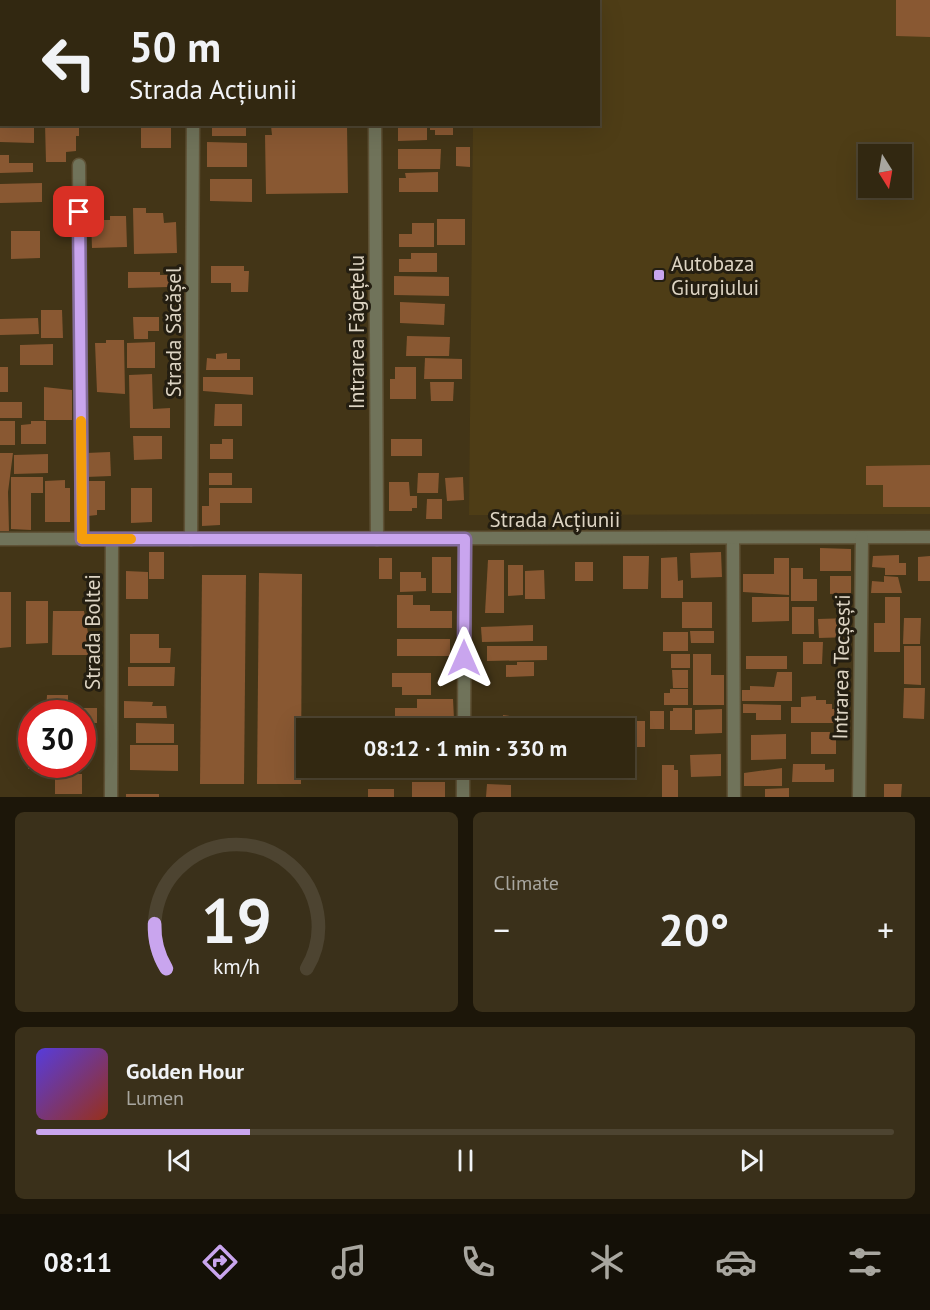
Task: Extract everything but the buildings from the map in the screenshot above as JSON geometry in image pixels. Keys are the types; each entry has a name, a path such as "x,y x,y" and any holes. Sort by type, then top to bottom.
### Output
{"street":[{"name":"Strada Săcășel","path":"191,539 193,126"},
{"name":"Intrarea Făgețelu","path":"375,126 377,539"},
{"path":"78,165 82,539"},
{"name":"Strada Acțiunii","path":"0,539 930,537"},
{"path":"733,538 734,797"},
{"name":"Intrarea Tecșești","path":"859,797 862,538"},
{"name":"Strada Boltei","path":"111,797 112,539"},
{"path":"464,718 465,539"},
{"path":"463,778 463,797"}],"shaded area":[{"path":"600,0 930,0 930,514 469,515 473,126 600,126"}],"slow traffic":[{"path":"81,421 82,539 131,539"}],"place":[{"name":"Autobaza Giurgiului","path":"659,275"}],"route":[{"path":"79,212 82,539 465,539 464,658"}]}
